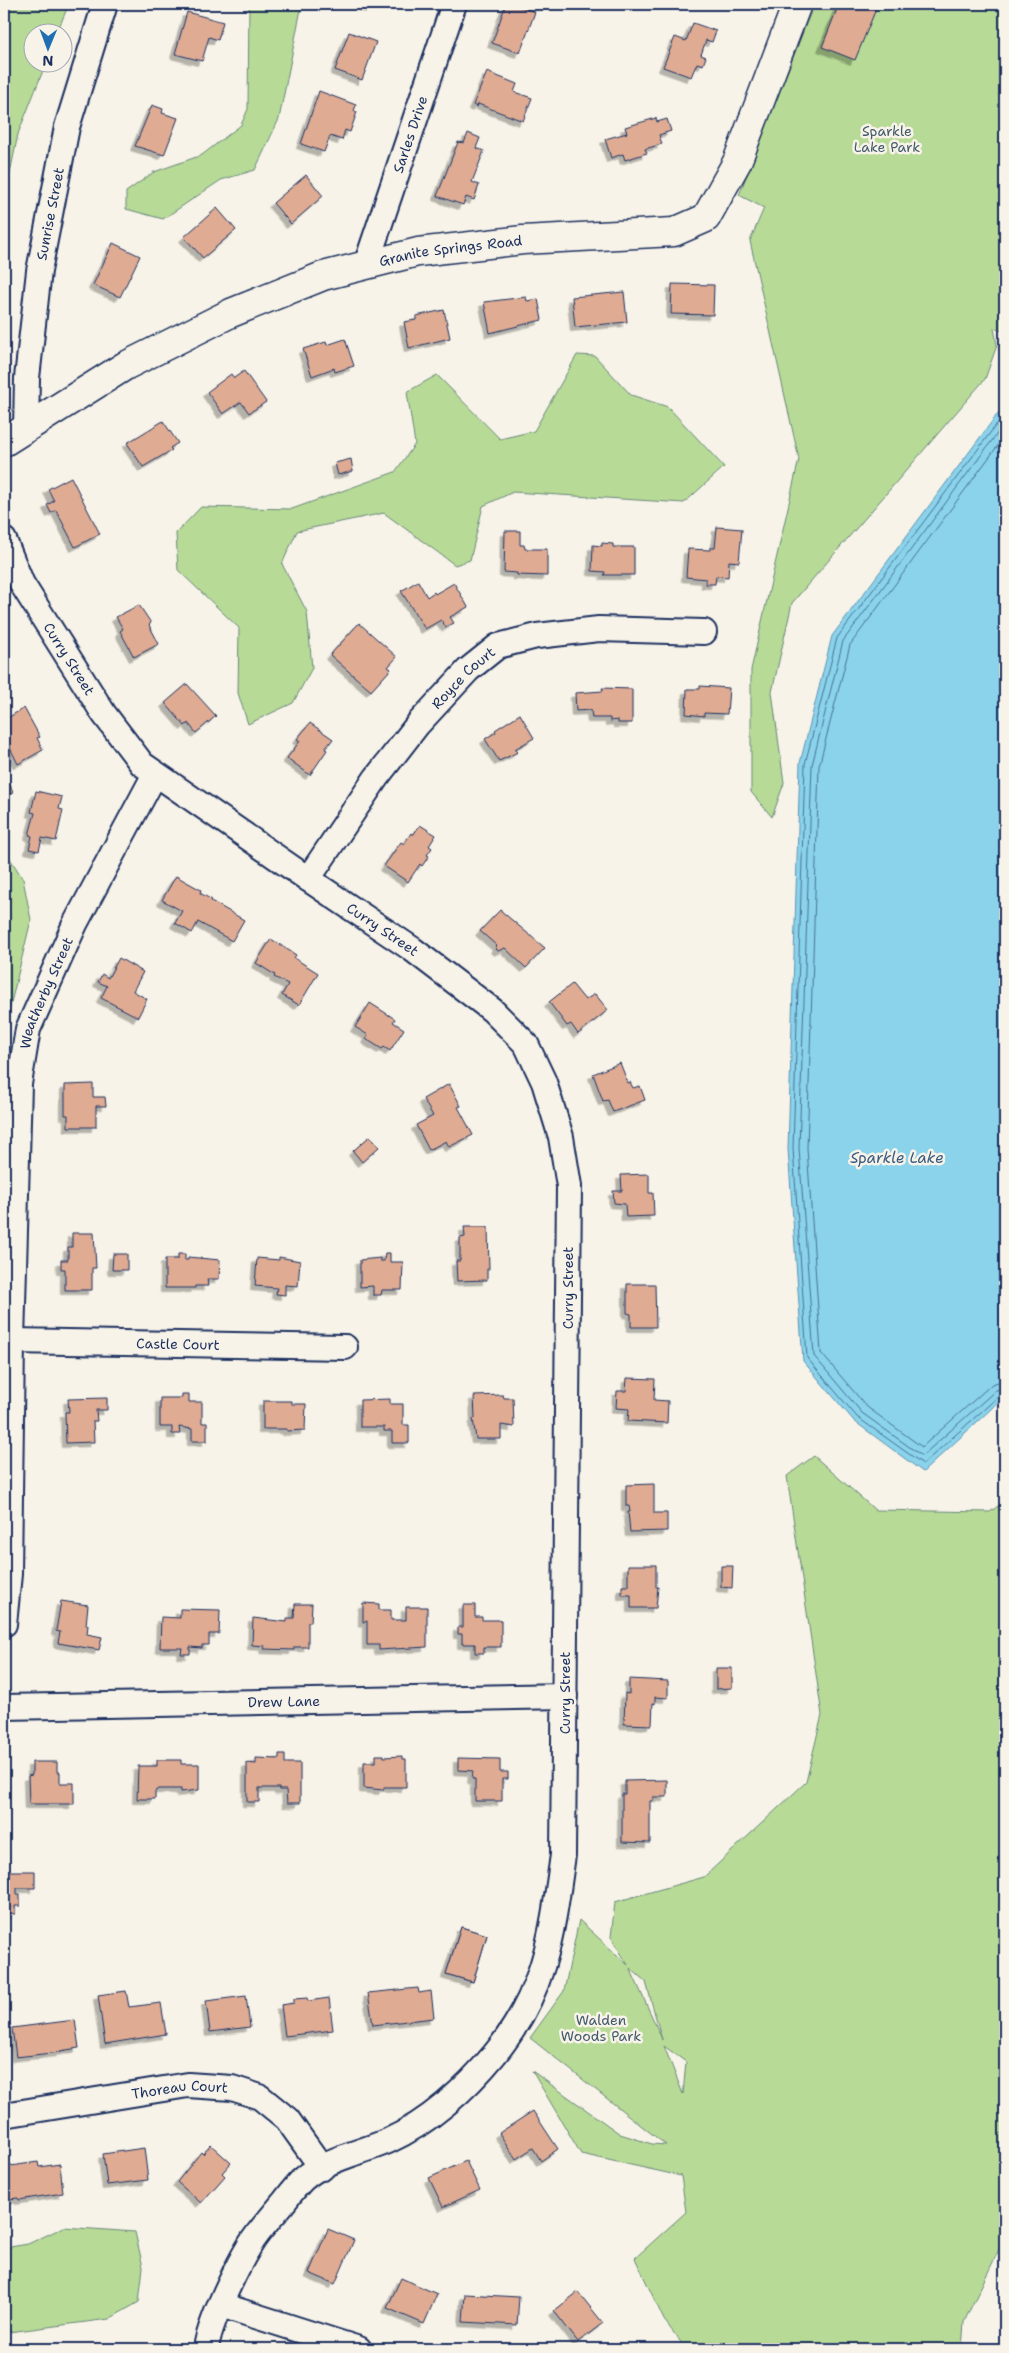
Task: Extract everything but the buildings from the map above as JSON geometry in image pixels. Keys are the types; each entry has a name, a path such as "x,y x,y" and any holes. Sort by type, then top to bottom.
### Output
{"street":[{"name":"Sunrise Street","path":"15,435 27,378 39,270 67,127 105,4"},
{"name":"Sarles Drive","path":"366,265 454,4"},
{"name":"Granite Springs Road","path":"15,435 125,366 231,312 323,276 418,252 523,240 674,232 706,218 737,162 797,4"},
{"name":"Curry Street","path":"4,540 22,584 104,714 142,764 412,949 492,1010 526,1044 544,1082 558,1128 569,1186 563,1855 552,1936 538,1982 517,2022 494,2055 467,2084 429,2116 390,2140 334,2161 303,2180 250,2244 207,2338 206,2349"},
{"name":"Royce Court","path":"308,879 376,778 418,724 468,670 498,646 537,636 598,629 704,632"},
{"name":"Weatherby Street","path":"4,1624 9,1574 12,1341 19,1084 28,1029 76,924 155,774"},
{"name":"Castle Court","path":"12,1341 345,1347"},
{"name":"Drew Lane","path":"4,1707 564,1696"},
{"name":"Thoreau Court","path":"4,2116 188,2085 232,2088 260,2097 287,2119 322,2168"},
{"path":"221,2305 359,2349"}],"green space":[{"path":"4,4 69,4 61,22 22,22 22,72 42,72 18,134 4,203"},
{"path":"249,4 302,4 279,119 255,170 221,180 163,219 126,209 126,192 154,172 202,155 241,125 248,109"},
{"name":"Sparkle Lake Park","path":"814,4 1005,4 1005,332 994,328 997,345 985,379 792,603 772,692 784,783 772,817 751,792 751,670 799,459 750,241 764,208 739,195"},
{"path":"577,355 595,356 631,395 668,407 724,467 684,503 513,492 483,506 470,560 455,565 384,513 297,531 282,564 307,612 312,668 293,703 248,724 238,693 239,628 178,570 176,533 201,507 292,509 395,472 415,444 407,392 437,375 500,439 534,431"},
{"path":"4,849 23,879 31,920 4,1032"},
{"name":"Walden Woods Park","path":"814,1456 875,1510 990,1512 1005,1501 1005,2237 964,2322 962,2349 686,2349 664,2320 635,2258 686,2212 681,2176 581,2154 532,2071 620,2134 652,2144 666,2145 530,2038 564,1991 579,1920 628,1965 611,1937 615,1902 704,1877 806,1782 822,1715 787,1476","holes":["630,1968 646,1982 661,2037","664,2046 686,2062 683,2094"]},
{"path":"64,2227 135,2232 143,2267 139,2302 109,2319 9,2332 4,2335 4,2248 28,2244"}],"water":[{"name":"Sparkle Lake","path":"1005,404 1005,1396 923,1472 854,1421 803,1361 788,1149 800,763 832,636"}]}
